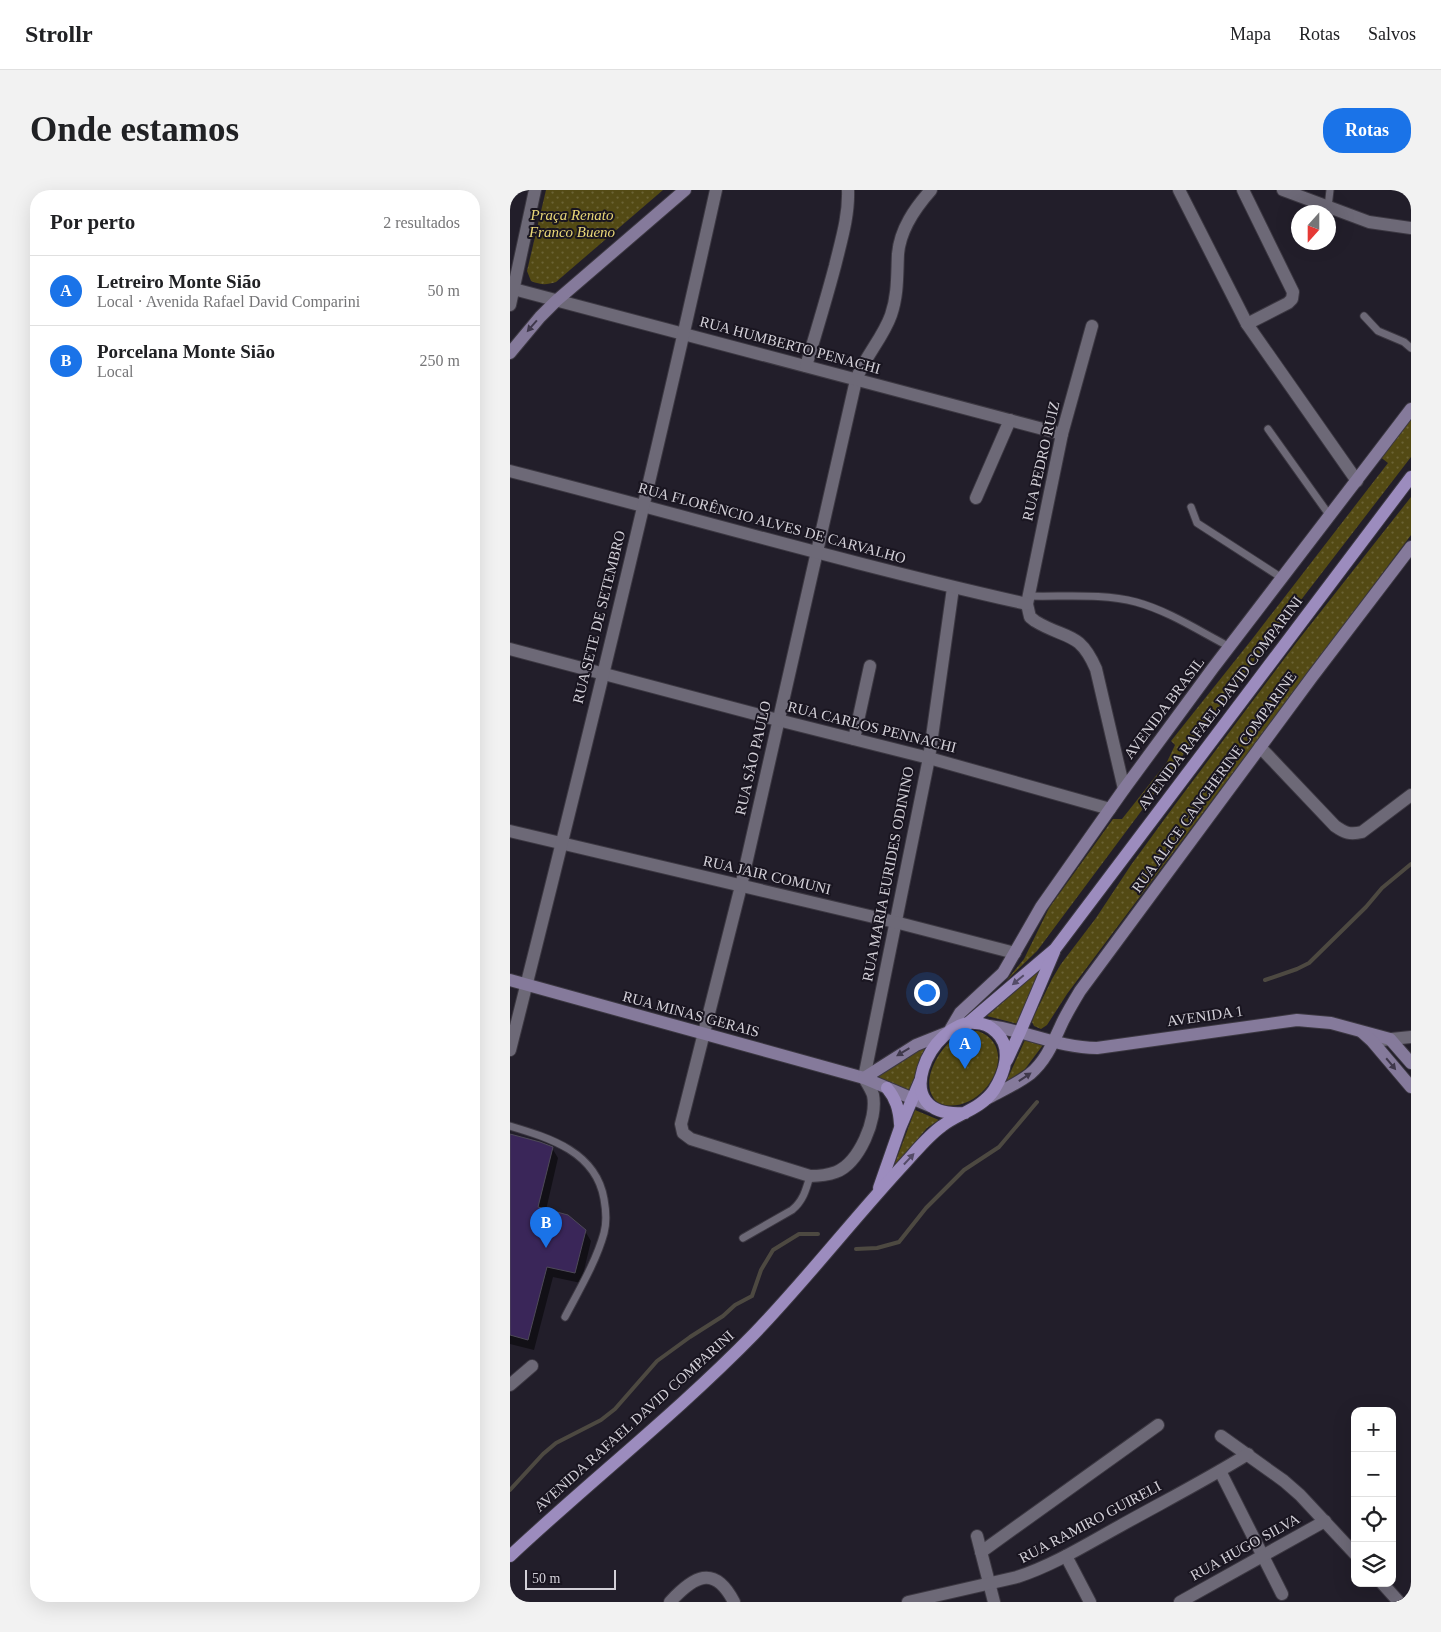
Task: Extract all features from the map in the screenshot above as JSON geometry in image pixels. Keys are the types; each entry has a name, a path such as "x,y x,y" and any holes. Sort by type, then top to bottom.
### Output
{"main road":[{"name":"AVENIDA RAFAEL DAVID COMPARINI","path":"876,1194 927,1061 948,1031 968,1023 1055,949 1411,477"},
{"name":"AVENIDA RAFAEL DAVID COMPARINI","path":"510,1556 688,1398 754,1334 876,1194 932,1134 978,1106 986,1099 998,1081 1055,949"},
{"name":"AVENIDA RAFAEL DAVID COMPARINI","path":"968,1023 990,1026"},
{"path":"990,1026 1002,1038 1005,1045 1006,1062"},
{"path":"920,1081 925,1101 930,1106 952,1114 965,1113"},
{"path":"887,1088 896,1101 900,1128"}],"street":[{"path":"510,305 535,190"},
{"path":"510,353 540,317 556,302 685,190"},
{"name":"RUA SETE DE SETEMBRO","path":"510,1050 684,334 716,190"},
{"path":"806,366 823,313 843,235 848,205 848,190"},
{"name":"RUA SÃO PAULO","path":"810,1176 691,1139 683,1133 681,1124 741,886 856,380 888,323 896,300 898,252 903,234 910,218 931,190"},
{"path":"1179,190 1247,324 1357,481"},
{"path":"1243,190 1292,292 1292,299 1288,303 1247,324"},
{"path":"1283,190 1323,205"},
{"path":"1336,210 1369,222 1411,228"},
{"name":"RUA HUMBERTO PENACHI","path":"512,289 1062,434"},
{"name":"RUA PEDRO RUIZ","path":"1028,600 1062,434 1092,326"},
{"name":"AVENIDA BRASIL","path":"948,1031 965,1008 1003,973 1041,907 1124,789 1411,409"},
{"path":"976,498 1010,420"},
{"name":"RUA FLORÊNCIO ALVES DE CARVALHO","path":"510,471 954,588 1028,600"},
{"name":"RUA ALICE CANCHERINE COMPARINE","path":"986,1099 1031,1073 1043,1061 1080,990 1411,547"},
{"name":"RUA MARIA EURIDES ODININO","path":"864,1078 929,758 954,588"},
{"path":"1028,600 1030,617 1081,643 1090,655 1096,669 1124,789"},
{"name":"RUA CARLOS PENNACHI","path":"510,648 778,720 929,758 1110,809"},
{"path":"854,739 870,666"},
{"path":"1260,747 1335,826 1344,833 1362,832 1411,795"},
{"name":"RUA JAIR COMUNI","path":"510,831 895,922 1015,953"},
{"name":"RUA MINAS GERAIS","path":"510,980 864,1078 930,1106"},
{"name":"AVENIDA 1","path":"990,1026 1020,1032 1073,1047 1098,1048 1298,1020 1331,1023 1390,1039"},
{"name":"AVENIDA 1","path":"1360,1030 1372,1041 1411,1087"},
{"path":"810,1176 822,1176 838,1171 850,1163 862,1146 870,1124 874,1102 864,1078 916,1044 948,1031"},
{"path":"1372,1041 1411,1038"},
{"path":"1390,1039 1411,1063"},
{"path":"510,1385 532,1366"},
{"path":"981,1552 1158,1425"},
{"path":"1221,1436 1289,1486 1351,1550"},
{"name":"RUA RAMIRO GUIRELI","path":"908,1602 1034,1572 1248,1454"},
{"path":"1220,1471 1282,1594"},
{"name":"RUA HUGO SILVA","path":"1180,1602 1325,1521"},
{"path":"977,1536 994,1602"},
{"path":"1066,1556 1090,1602"},
{"path":"670,1602 683,1588 702,1577 711,1578 721,1584 729,1591 734,1602"},
{"path":"1386,1587 1399,1602"}],"lane":[{"path":"1328,205 1330,190"},
{"path":"1364,316 1378,331 1404,342 1411,348"},
{"path":"1268,429 1330,516"},
{"path":"1191,507 1197,523 1282,578"},
{"path":"1028,600 1104,597 1136,602 1170,615 1230,647"},
{"path":"510,1126 544,1136 573,1152 591,1167 602,1188 606,1211 605,1231 598,1251 565,1317"},
{"path":"742,1238 798,1205 810,1176"}],"green space":[{"name":"Praça Renato Franco Bueno","path":"546,190 663,190 556,282 544,284 531,281 527,271"},
{"path":"1411,417 1411,457 1227,696 1037,951 1006,981 1024,959 1049,908 1113,819 1122,819 1167,762 1175,745 1171,741 1388,463 1379,456"},
{"path":"1411,497 1411,535 1067,994 1047,1025 1041,1029 1034,1026 1032,1022 1034,1016 1061,964 1096,918 1131,865 1296,643"},
{"path":"1043,967 1018,1024 987,1016"},
{"path":"978,1031 991,1039 997,1050 998,1063 993,1077 985,1089 974,1099 960,1104 945,1105 938,1103 930,1090 929,1081 934,1064 944,1048 959,1035"},
{"path":"1025,1040 1043,1045 1025,1069 1006,1082"},
{"path":"929,1044 909,1091 874,1077"},
{"path":"915,1110 939,1120 927,1128 895,1163"}],"building":[{"path":"510,1134 553,1147 538,1207 568,1215 586,1230 575,1273 547,1267 528,1340 510,1335"}],"waterway":[{"path":"1265,980 1309,963 1366,907 1382,888 1411,864"},
{"path":"856,1249 877,1248 899,1242 926,1208 964,1170 999,1147 1037,1102"},
{"path":"510,1490 543,1454 556,1443 601,1420 615,1409 657,1361 723,1316 735,1305 752,1296 761,1270 773,1250 799,1234 818,1234"}],"place":[{"name":"Letreiro Monte Sião","path":"965,1069"},
{"name":"Porcelana Monte Sião","path":"546,1248"}]}
